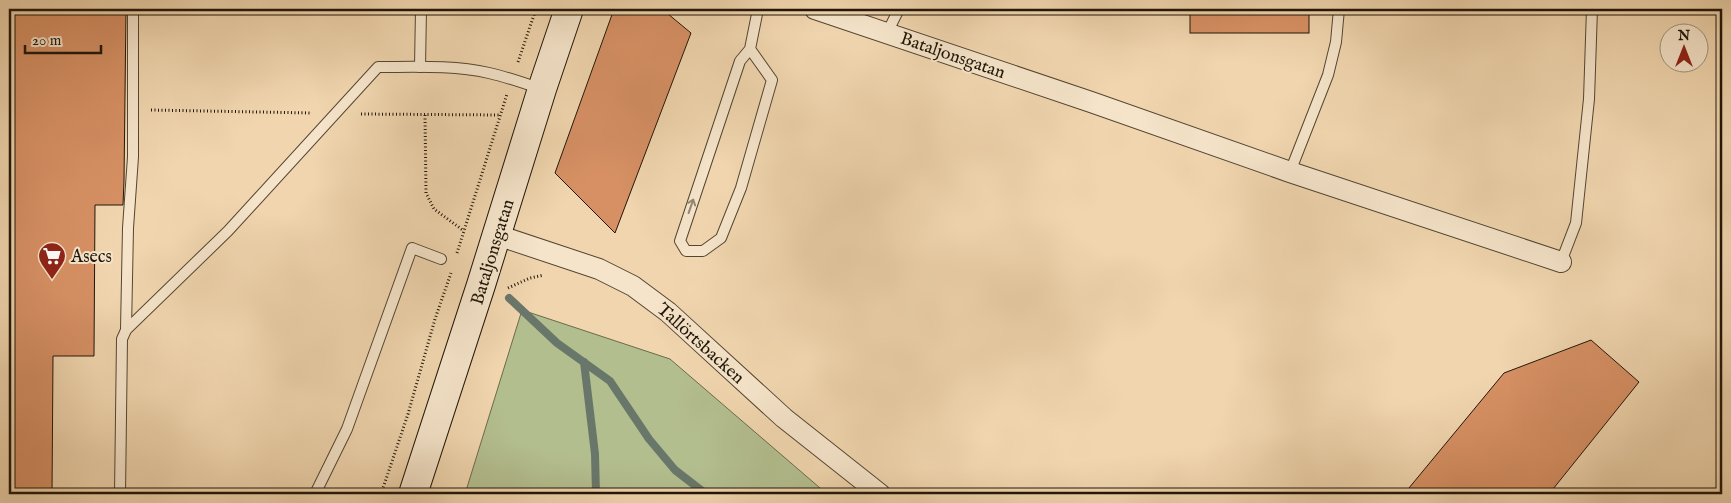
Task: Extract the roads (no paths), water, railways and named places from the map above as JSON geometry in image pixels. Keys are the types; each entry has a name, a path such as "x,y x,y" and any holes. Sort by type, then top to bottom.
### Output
{"street":[{"name":"Bataljonsgatan","path":"413,494 569,9"},
{"name":"Bataljonsgatan","path":"815,9 1091,102 1290,172 1561,262"},
{"name":"Tallörtsbacken","path":"497,235 599,269 649,297 668,312 784,418 880,494"}],"lane":[{"path":"126,330 128,228 133,157 133,9"},
{"path":"420,67 421,9"},
{"path":"750,49 772,80 740,188 721,238 703,251 686,251 680,241 740,61 750,49 758,9"},
{"path":"887,33 898,9"},
{"path":"1290,172 1328,75 1336,42 1340,9"},
{"path":"1561,262 1576,223 1589,99 1592,9"},
{"path":"120,494 122,339 126,330 228,231 378,67 463,69 489,73 542,89"},
{"path":"315,494 347,429 412,248 441,259"}],"waterway":[{"path":"509,298 557,343 610,381 649,439 675,470 706,494"},
{"path":"584,362 595,454 596,494"}],"place":[{"name":"Asecs","path":"52,280"}]}
